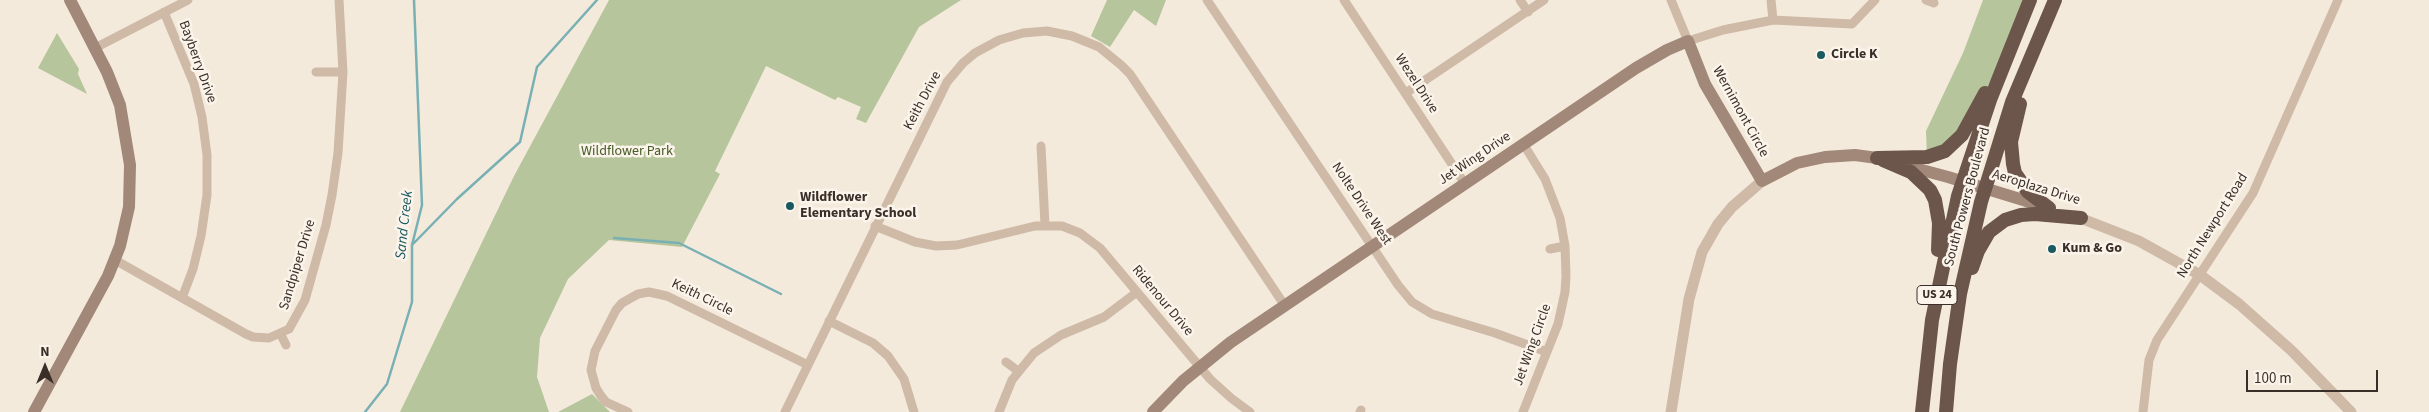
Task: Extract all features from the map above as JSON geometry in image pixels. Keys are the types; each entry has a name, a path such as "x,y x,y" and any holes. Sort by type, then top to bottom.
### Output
{"highway":[{"name":"South Powers Boulevard","path":"1922,412 1932,320 1948,238 1963,181 1990,100 2030,0"},
{"name":"South Powers Boulevard","path":"1946,412 1954,334 1970,246 1984,188 2012,102 2055,0"},
{"path":"2044,24 2025,82 2011,142 2011,154 2015,173 2021,183 2049,208"},
{"path":"1877,158 1927,157 1945,151 1955,144 1975,114 2018,27"},
{"path":"1877,158 1911,172 1930,190 1934,200 1940,234 1932,320"},
{"path":"1954,334 1978,251 1990,232 1997,225 2011,217 2021,215 2081,218"}],"main road":[{"path":"34,412 97,299 115,260 129,207 130,165 120,104 95,48 70,0"},
{"name":"Jet Wing Drive","path":"1153,412 1200,366 1231,342 1636,68 1667,50 1688,41"},
{"name":"Wernimont Circle","path":"1688,41 1705,84 1762,181"},
{"name":"Aeroplaza Drive","path":"1762,181 1780,170 1811,160 1856,155 1877,158 1963,181 2049,208"}],"street":[{"path":"95,48 188,0"},
{"name":"Sandpiper Drive","path":"281,334 295,322 305,300 326,225 338,153 343,72 339,0"},
{"name":"Nolte Drive West","path":"1207,0 1405,294 1421,308 1447,319 1496,333 1547,352"},
{"name":"Wezel Drive","path":"1344,0 1465,184"},
{"path":"1520,0 1528,12"},
{"path":"1406,93 1544,0"},
{"name":"Wernimont Circle","path":"1671,0 1688,41"},
{"path":"1771,0 1773,20"},
{"name":"Jet Wing Drive","path":"1688,41 1723,30 1773,20 1852,24 1875,0"},
{"name":"North Newport Road","path":"2143,412 2144,386 2157,340 2253,194 2338,0"},
{"name":"Bayberry Drive","path":"164,12 194,84 202,117 207,155 207,195 203,226 197,255 182,298"},
{"name":"Keith Drive","path":"785,412 947,82 963,63 988,45 1010,36 1035,32 1060,33 1098,47 1130,74 1285,306"},
{"path":"316,72 343,72"},
{"name":"Jet Wing Circle","path":"1523,412 1558,324 1565,292 1565,246 1560,218 1552,195 1524,145"},
{"path":"1042,146 1045,226"},
{"name":"Aeroplaza Drive","path":"1672,412 1689,299 1702,252 1718,224 1732,207 1762,181"},
{"name":"Aeroplaza Drive","path":"2049,208 2081,218 2139,241 2200,275 2239,304 2285,346 2351,412"},
{"name":"Ridenour Drive","path":"875,226 915,242 946,246 1045,226 1062,226 1089,239 1220,389 1250,412"},
{"path":"1550,249 1565,246"},
{"path":"115,260 253,337 269,338 281,334 286,345"},
{"name":"Keith Circle","path":"628,412 606,402 596,388 591,370 595,351 616,310 622,303 638,294 649,292 667,296 808,365"},
{"path":"999,412 1008,389 1018,371 1034,352 1051,341 1104,317 1137,292"},
{"path":"829,321 872,343 888,356 904,379 914,412"},
{"path":"1006,362 1018,371"}],"green space":[{"name":"Wildflower Park","path":"609,0 961,0 919,27 866,123 856,119 861,107 838,97 835,100 766,66 715,171 720,174 682,247 609,240 568,279 540,338 537,377 549,412 400,412 514,176"},
{"path":"1107,0 1166,0 1156,26 1134,10 1110,47 1091,36"},
{"path":"1983,0 2031,0 1967,127 1927,157 1926,131 1963,53"},
{"path":"57,33 79,69 78,74 87,94 38,68"},
{"path":"592,394 610,412 558,412"}],"waterway":[{"name":"Sand Creek","path":"365,412 387,384 412,302 412,245 422,205 414,0"},
{"path":"412,245 457,199 520,142 537,67 597,0"},
{"path":"614,238 679,243 781,294"}],"place":[{"name":"Circle K","path":"1821,55"},
{"name":"Wildflower Elementary School","path":"790,206"},
{"name":"Kum & Go","path":"2052,249"}]}
